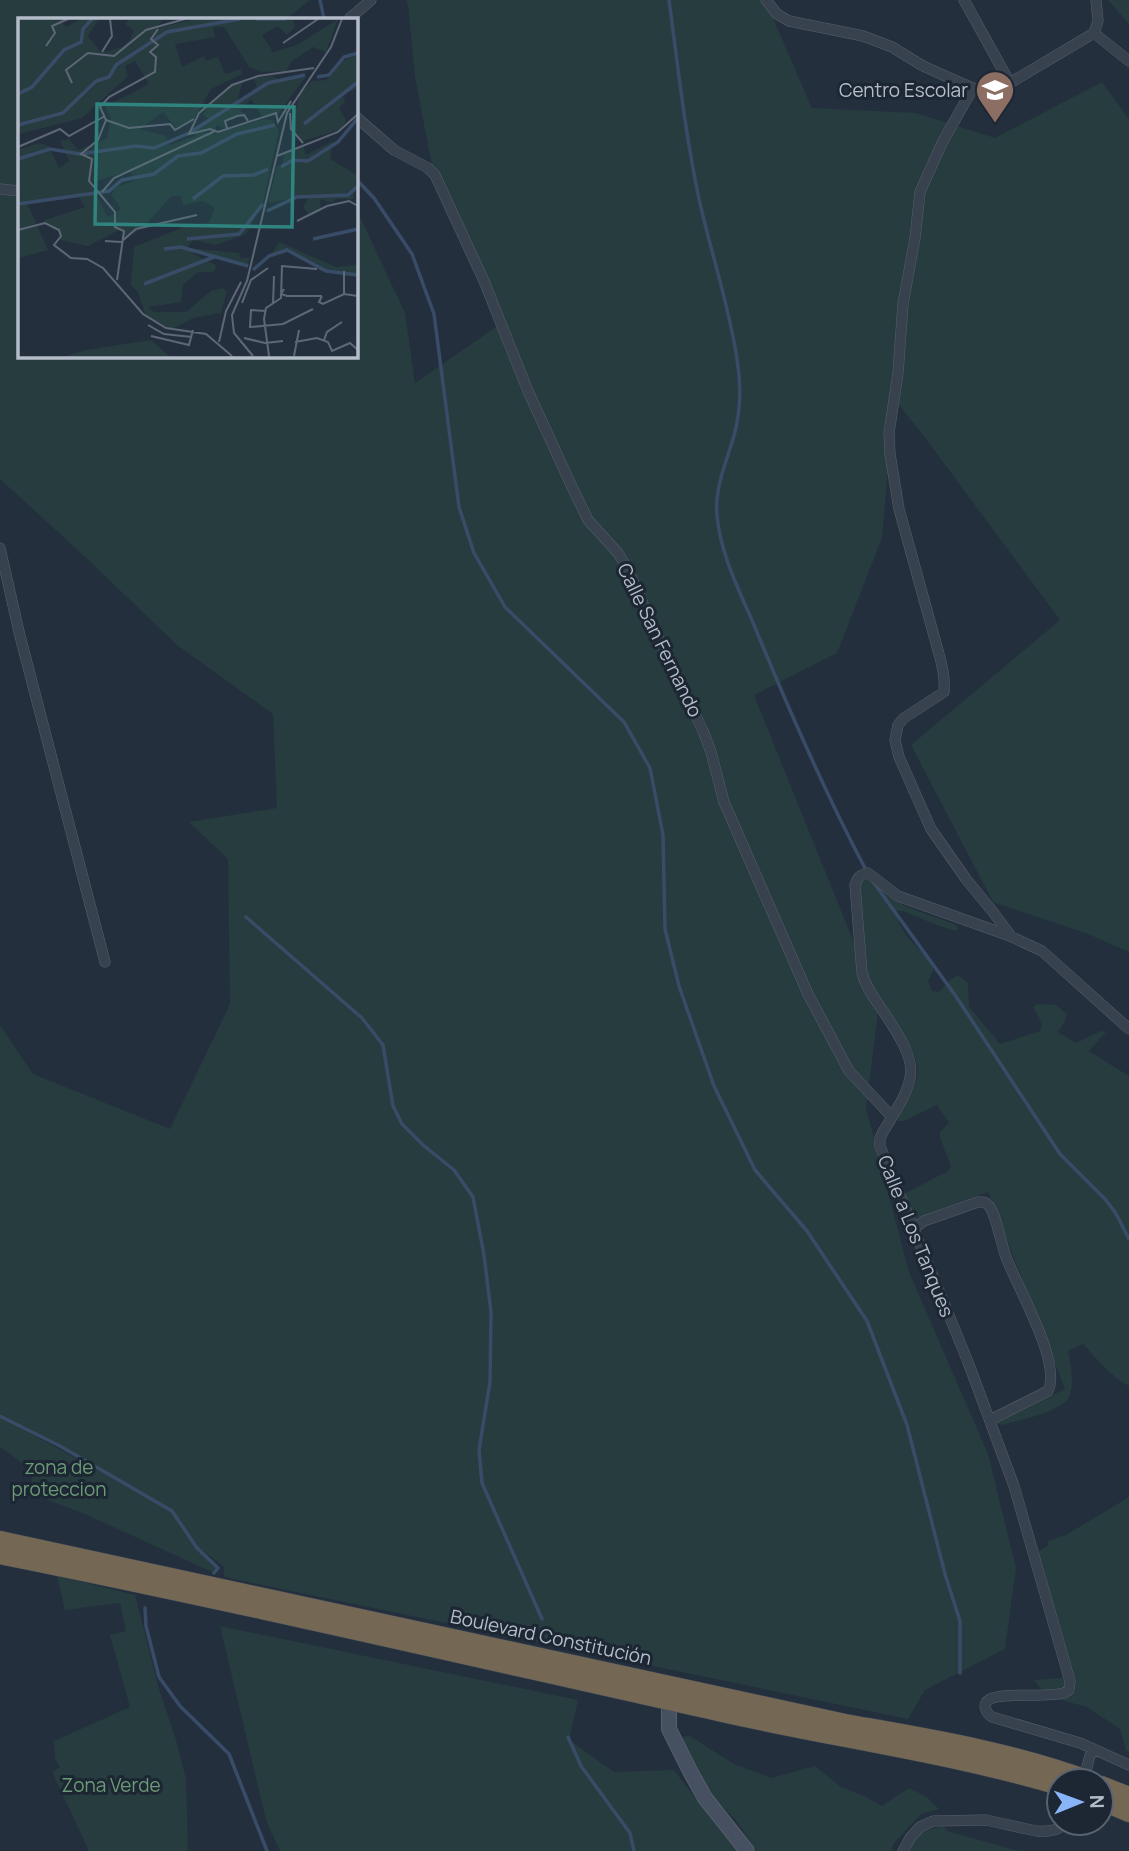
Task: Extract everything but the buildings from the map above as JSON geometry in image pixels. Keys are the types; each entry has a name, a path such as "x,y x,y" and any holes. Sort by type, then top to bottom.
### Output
{"highway":[{"name":"Boulevard Constitución","path":"0,1541 1060,1767"},
{"name":"Boulevard Constitución","path":"0,1555 425,1645 811,1732 963,1761 1045,1782"}],"street":[{"path":"350,18 371,0"},
{"path":"766,0 777,14 789,21 863,36 892,47 923,66 973,88 990,89 1010,83 1094,33 1098,21 1096,0"},
{"path":"964,0 1010,83"},
{"path":"1094,33 1129,61"},
{"path":"973,88 942,143 920,191 903,304 898,373 889,433 890,454 899,509 945,675 944,692 904,718 898,725 895,740 899,757 931,829 1010,936 1042,951 1129,1029"},
{"name":"Calle San Fernando","path":"357,118 394,149 428,168 435,175 484,281 528,391 572,487 588,520 618,553 627,568 703,731 724,802 808,994 849,1071 892,1117"},
{"path":"0,190 18,191"},
{"path":"0,548 104,962"},
{"name":"Calle a Los Tanques","path":"1010,936 898,897 868,873 861,874 855,885 865,984 902,1039 911,1063 905,1096 883,1132 880,1146 968,1362 1014,1486 1070,1681 1069,1690 1058,1695 989,1699 986,1703 987,1714 1093,1748"},
{"path":"913,1229 924,1221 978,1202 984,1202 990,1207 1005,1256 1035,1320 1052,1379 1048,1391 990,1420"},
{"path":"669,1701 669,1729 691,1773 705,1798 747,1851"},
{"path":"1090,1767 1093,1748 1129,1765"},
{"path":"903,1851 920,1827 933,1821 986,1820 1045,1832"}],"green space":[{"name":"zona de proteccion","path":"0,0 310,0 287,18 18,18 18,357 357,357 357,210 405,313 415,383 506,320 436,187 415,77 406,0 765,0 812,108 916,113 995,138 1102,82 1129,119 1129,952 1088,934 993,902 911,745 1060,620 894,399 882,538 837,653 754,695 865,970 859,884 867,879 905,906 959,928 955,931 897,911 897,918 904,932 933,962 933,971 928,981 932,991 939,992 958,975 968,983 969,1007 1000,1044 1040,1031 1042,1024 1033,1007 1037,1004 1056,1005 1067,1014 1058,1032 1076,1043 1101,1031 1106,1032 1089,1051 1129,1076 1129,1386 1110,1373 1083,1344 1068,1351 1072,1384 1066,1401 1045,1413 1002,1425 996,1423 1065,1389 988,1192 914,1217 904,1194 948,1171 951,1166 940,1132 949,1123 937,1105 899,1121 898,1116 916,1082 915,1056 904,1034 876,995 879,1004 866,1108 909,1272 988,1454 1016,1568 1005,1649 925,1690 908,1719 224,1577 224,1567 203,1551 218,1568 214,1573 85,1514 32,1494 32,1470 0,1447 0,1417 146,1496 61,1445 0,1414 0,1025 33,1074 170,1129 230,1004 228,859 189,822 277,808 273,714 177,645 0,479"},
{"path":"1108,0 1129,0 1129,24"},
{"path":"1129,1497 1129,1752 1120,1729 1087,1707 1046,1696 1034,1680 1072,1677 1038,1552 1048,1546 1048,1541 1066,1535"},
{"name":"Zona Verde","path":"57,1576 135,1595 186,1779 186,1851 89,1851 52,1772 60,1767 55,1759 54,1741 130,1707 110,1635 126,1631 120,1603 65,1610"},
{"path":"220,1626 578,1700 569,1740 614,1772 674,1770 722,1833 740,1851 280,1851 266,1820"},
{"path":"690,1736 734,1764 771,1778 815,1766 841,1787 882,1806 909,1788 927,1797 939,1809 921,1814 894,1843 891,1851 757,1851 735,1819 701,1786 680,1737"},
{"path":"944,1826 947,1831 1019,1851 907,1851 919,1832"}],"waterway":[{"path":"320,0 324,18"},
{"path":"669,0 694,174 729,319 739,378 737,423 718,494 717,515 722,543 736,585 793,718 866,870"},
{"path":"357,180 374,198 412,254 434,314 459,507 474,553 505,607 624,722 650,768 663,835 665,929 679,986 714,1086 755,1170 807,1231 867,1321 907,1425 945,1574 960,1621 960,1673"},
{"path":"874,883 955,995 1060,1154 1105,1199 1129,1239"},
{"path":"246,917 362,1018 383,1045 393,1106 402,1124 454,1170 473,1197 491,1312 490,1382 479,1450 482,1483 542,1619"},
{"path":"0,1416 60,1446 172,1511 197,1548 218,1568 214,1573"},
{"path":"145,1608 146,1626 159,1677 180,1706 229,1754 267,1851"},
{"path":"568,1737 581,1766 630,1833 634,1851"}],"place":[{"name":"Centro Escolar","path":"995,124"}]}
